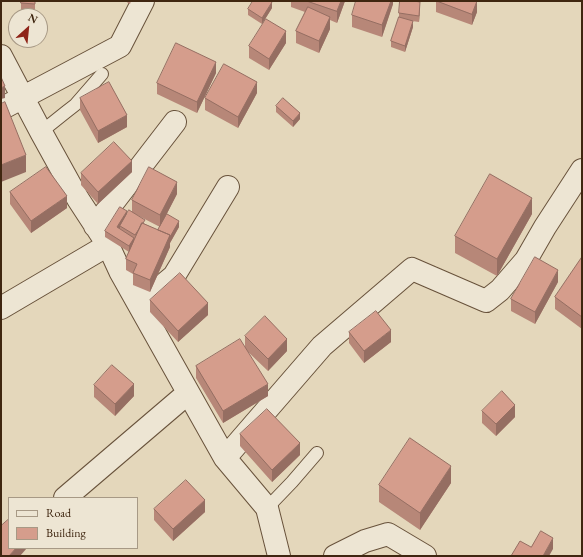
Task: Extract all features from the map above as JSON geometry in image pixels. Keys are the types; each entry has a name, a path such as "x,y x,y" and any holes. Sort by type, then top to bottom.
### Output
{"street":[{"path":"1,109 120,46 143,1"},
{"path":"1,56 78,199 108,245 120,271 225,458 268,508 279,556"},
{"path":"95,226 175,122"},
{"path":"225,458 322,346 412,269 486,301 500,290 526,260 545,227 582,170"},
{"path":"139,305 174,276 228,187"},
{"path":"1,308 108,245"},
{"path":"66,497 188,393"},
{"path":"335,556 366,541 388,534 425,556"}],"lane":[{"path":"41,132 75,105 102,74"},
{"path":"268,508 317,453"}],"building":[{"path":"21,1 35,1 35,4 21,3"},
{"path":"253,1 272,2 262,18 248,9"},
{"path":"307,1 341,1 337,11"},
{"path":"356,1 391,1 382,25 352,15"},
{"path":"400,1 420,2 419,16 399,13"},
{"path":"437,1 477,1 472,14"},
{"path":"308,7 330,17 319,41 296,31"},
{"path":"399,17 413,21 405,46 391,41"},
{"path":"266,19 286,31 269,59 249,46"},
{"path":"176,43 216,62 197,102 157,83"},
{"path":"224,64 257,82 238,117 205,98"},
{"path":"1,77 5,86 1,88"},
{"path":"109,82 127,115 98,131 80,98"},
{"path":"283,98 300,113 293,121 276,106"},
{"path":"5,102 26,155 1,165 1,104"},
{"path":"114,142 132,161 98,192 81,173"},
{"path":"46,167 67,196 31,221 10,192"},
{"path":"149,167 177,182 160,215 132,200"},
{"path":"490,174 532,198 497,259 455,236"},
{"path":"120,207 127,211 117,227 134,238 129,246 105,231"},
{"path":"129,210 145,220 135,235 120,226"},
{"path":"167,214 179,221 170,237 170,235 158,230"},
{"path":"142,223 170,235 150,280 133,273 137,264 126,259"},
{"path":"535,257 558,270 535,312 511,299"},
{"path":"582,257 582,317 555,297"},
{"path":"180,273 208,303 178,331 150,300"},
{"path":"376,311 391,330 364,351 349,332"},
{"path":"265,316 287,339 268,359 245,336"},
{"path":"240,339 268,384 223,411 196,366"},
{"path":"112,365 134,384 115,404 94,385"},
{"path":"502,391 515,405 496,424 482,411"},
{"path":"267,409 300,443 272,470 240,434"},
{"path":"410,438 451,466 420,513 379,485"},
{"path":"186,480 205,500 173,529 154,509"},
{"path":"8,520 8,549 15,549 9,556 1,556 1,526"},
{"path":"541,531 553,538 543,556 511,556 520,541 531,547"}]}
